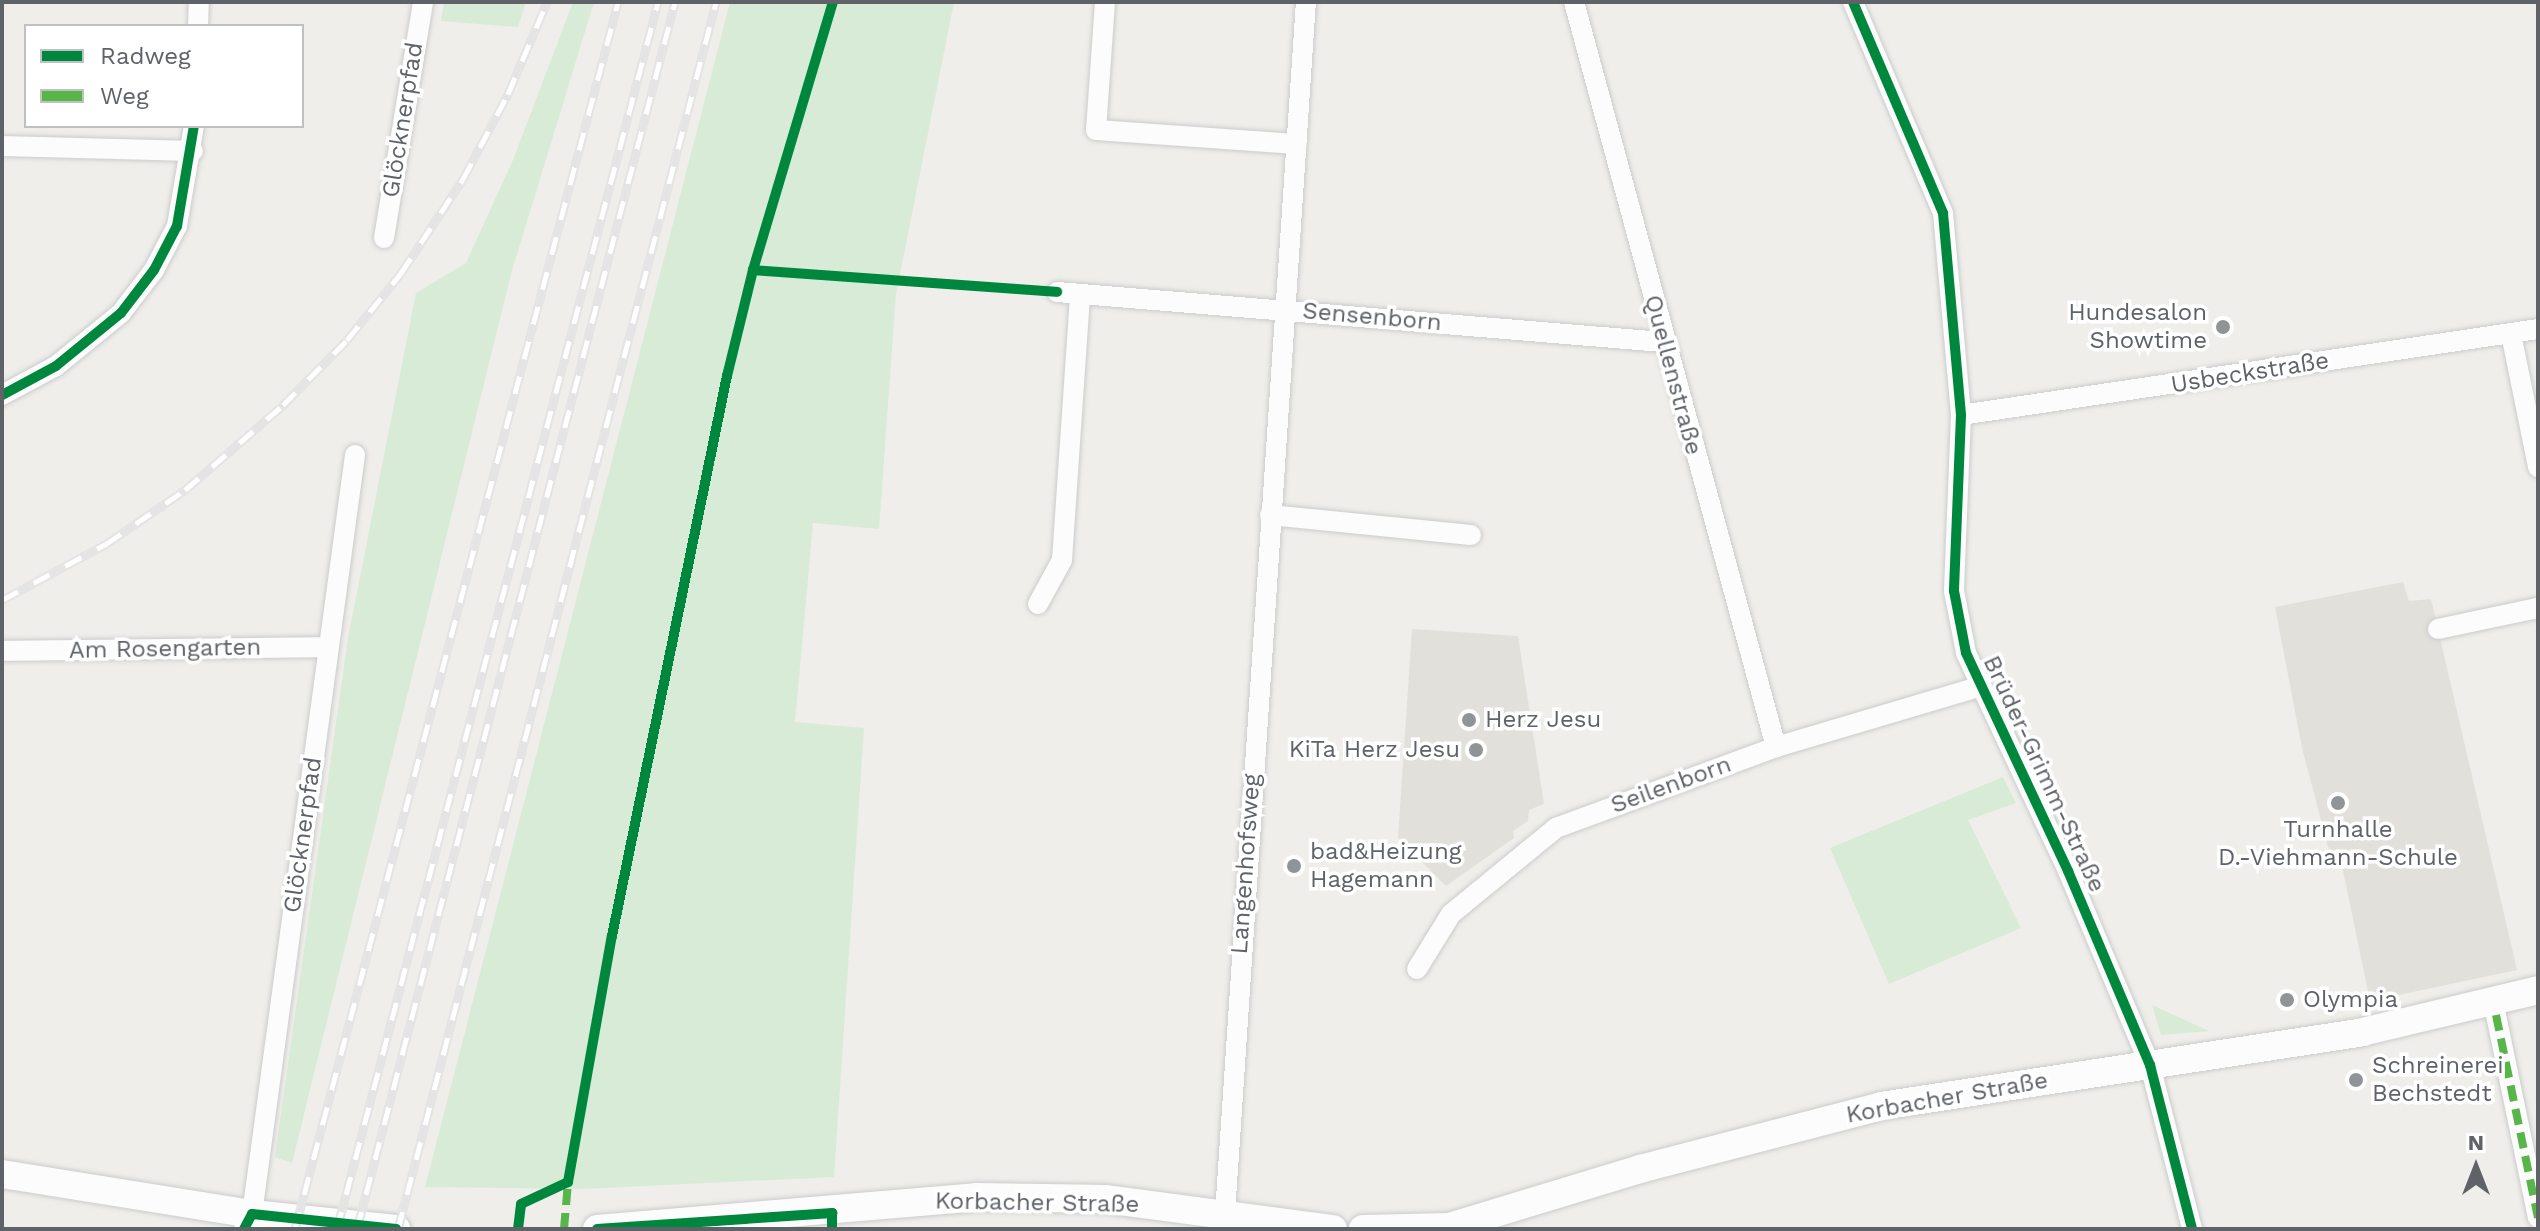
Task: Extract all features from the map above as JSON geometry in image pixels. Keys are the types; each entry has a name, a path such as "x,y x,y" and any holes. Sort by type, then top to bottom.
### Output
{"street":[{"path":"198,24 199,2"},
{"name":"Glöcknerpfad","path":"384,238 423,2"},
{"path":"1105,2 1096,130 1297,144"},
{"name":"Langenhofsweg","path":"1225,1214 1306,2"},
{"name":"Quellenstraße","path":"1574,2 1663,342 1776,747"},
{"name":"Brüder-Grimm-Straße","path":"1853,2 1943,213 1961,415 1954,591 1966,653 1979,687 2068,871 2150,1065 2192,1229"},
{"path":"2,395 56,366 121,313 177,226 193,151 194,128"},
{"path":"2,146 193,151"},
{"name":"Sensenborn","path":"1057,292 1663,342"},
{"path":"1038,604 1062,560 1080,295"},
{"name":"Usbeckstraße","path":"1961,415 2538,329"},
{"path":"2511,334 2538,467"},
{"name":"Glöcknerpfad","path":"248,1222 355,455"},
{"path":"1270,515 1471,535"},
{"path":"2438,629 2538,608"},
{"name":"Am Rosengarten","path":"2,651 328,647"},
{"name":"Seilenborn","path":"1417,969 1451,914 1556,828 1776,747 1979,687"},
{"name":"Korbacher Straße","path":"1363,1229 1449,1228 1640,1169 1881,1106 2362,1032 2538,990"},
{"path":"2496,1015 2538,1218"},
{"path":"2,1174 248,1222 396,1229"},
{"name":"Korbacher Straße","path":"597,1229 832,1221 976,1197 1105,1199 1333,1229"}],"shaded area":[{"path":"2403,582 2409,601 2431,599 2517,970 2370,1001 2340,856 2331,858 2302,748 2275,607"},
{"name":"Herz Jesu","path":"1412,629 1518,636 1544,804 1529,810 1528,821 1513,831 1514,838 1446,886 1398,838"}],"green space":[{"path":"444,2 526,2 518,27 441,21"},
{"path":"573,2 594,2 511,274 292,1163 275,1157 348,638 416,293 466,263 513,160"},
{"path":"730,2 954,2 896,294 879,529 813,523 795,722 864,728 834,1177 582,1189 425,1187"},
{"path":"2003,777 2016,803 1968,820 2021,928 1889,984 1830,848"},
{"path":"2152,1005 2209,1031 2161,1035"}],"railway":[{"path":"2,600 106,544 185,490 283,405 347,340 401,273 463,179 508,94 547,2"},
{"path":"295,1229 618,2"},
{"path":"337,1229 658,2"},
{"path":"357,1229 675,2"},
{"path":"398,1229 716,2"}],"marked path":[{"path":"2496,1015 2538,1218"},
{"path":"564,1229 568,1182"}],"cycle path":[{"path":"518,1229 521,1204 568,1182 612,936 727,376 753,270 833,2"},
{"path":"1853,2 1943,213 1961,415 1954,591 1966,653 2068,871 2150,1065 2192,1229"},
{"path":"2,395 56,366 121,313 154,270 177,226 194,128"},
{"path":"753,270 1057,292"},
{"path":"597,1229 832,1213 832,1229"},
{"path":"244,1229 252,1214 396,1229"}],"place":[{"name":"Hundesalon Showtime","path":"2223,327"},
{"name":"Herz Jesu","path":"1469,720"},
{"name":"KiTa Herz Jesu","path":"1476,750"},
{"name":"Turnhalle D.-Viehmann-Schule","path":"2338,803"},
{"name":"bad&Heizung Hagemann","path":"1294,866"},
{"name":"Olympia","path":"2287,1000"},
{"name":"Schreinerei Bechstedt","path":"2356,1080"}]}
